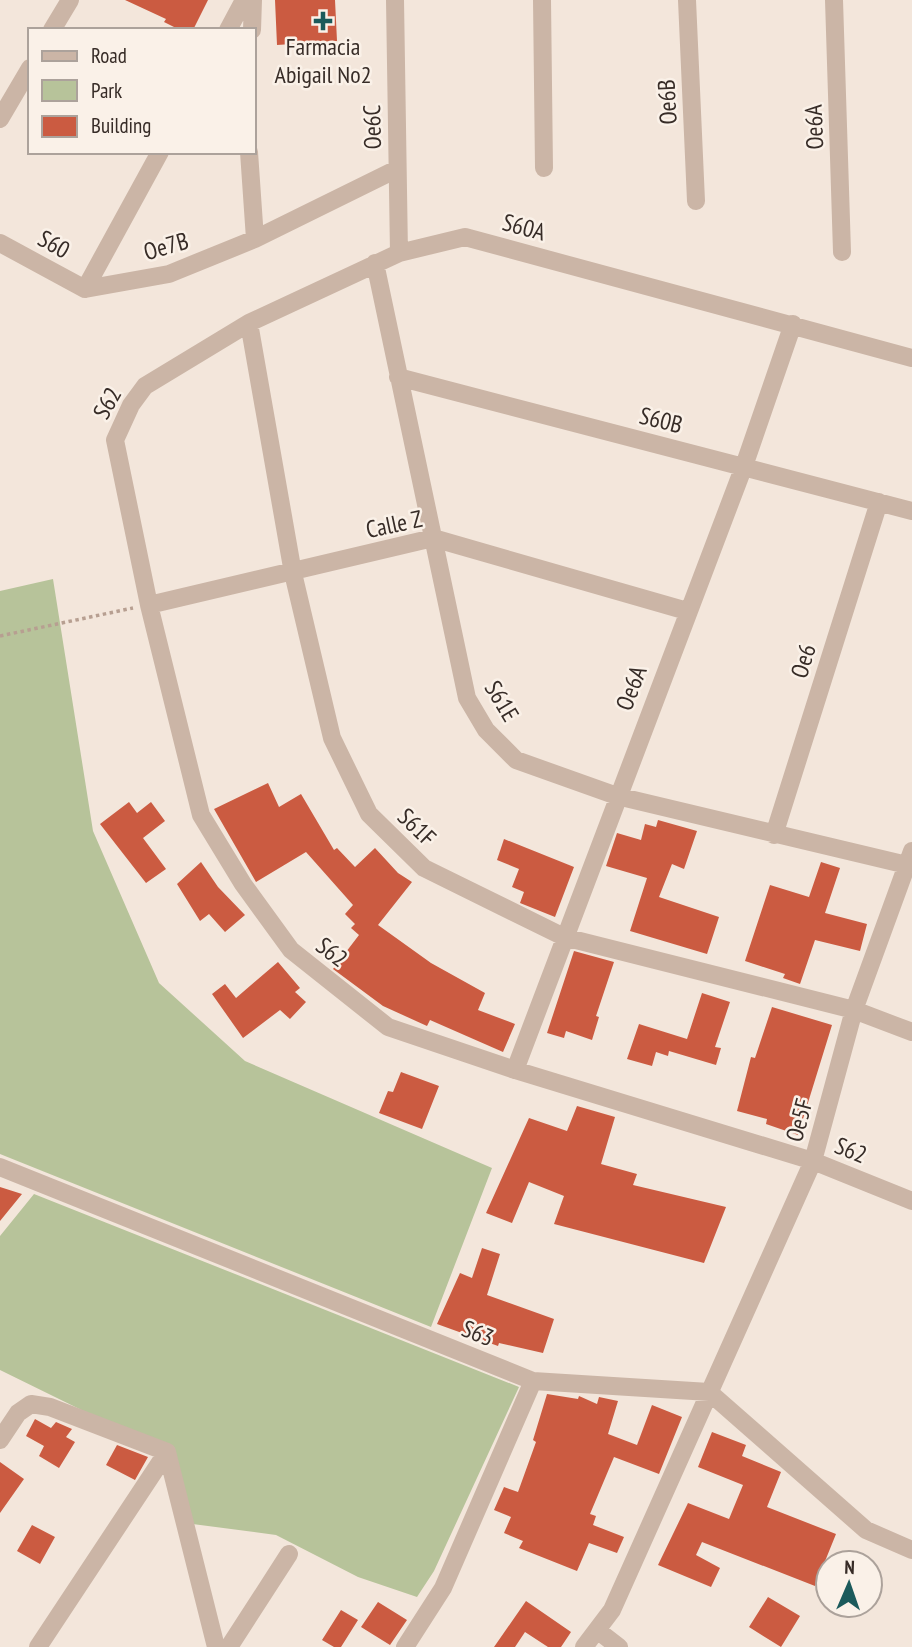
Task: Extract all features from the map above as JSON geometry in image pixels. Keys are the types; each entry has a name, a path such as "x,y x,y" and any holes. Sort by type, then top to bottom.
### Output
{"street":[{"path":"53,28 70,0"},
{"path":"229,28 244,0"},
{"path":"253,0 253,28"},
{"name":"Oe6C","path":"395,0 399,253"},
{"path":"542,0 544,168"},
{"name":"Oe6B","path":"687,0 696,201"},
{"name":"Oe6A","path":"834,0 842,252"},
{"path":"0,119 28,71"},
{"name":"Oe7B","path":"85,289 159,154"},
{"path":"249,154 254,239"},
{"name":"Oe7B","path":"85,289 169,274 254,239 397,169"},
{"name":"S60A","path":"145,386 249,323 375,263 399,253 465,237 912,358"},
{"name":"S60","path":"0,243 85,289"},
{"name":"S61E","path":"375,263 467,698 486,730 516,760 617,796 774,835 909,858"},
{"name":"S61F","path":"249,323 293,572 332,738 369,814 424,868 564,937 855,1010 912,1032"},
{"name":"Oe6A","path":"515,1070 744,466 793,324"},
{"name":"S60B","path":"398,377 912,511"},
{"name":"S62","path":"145,386 131,405 115,440 149,605 201,815 243,884 291,950 388,1027 515,1070 813,1161 912,1201"},
{"name":"Oe6","path":"774,835 879,502"},
{"name":"Calle Z","path":"149,605 433,538 687,611"},
{"name":"Oe5F","path":"584,1647 612,1610 813,1161 855,1010 909,858"},
{"name":"S63","path":"0,1167 533,1381 709,1392"},
{"path":"405,1647 443,1588 533,1381"},
{"path":"709,1392 866,1530 912,1550"},
{"path":"0,1440 18,1413 31,1404 50,1407 167,1452"},
{"path":"38,1647 167,1452"},
{"path":"167,1452 216,1647"},
{"path":"229,1647 289,1554"},
{"path":"597,1630 619,1647"}],"path":[{"path":"0,636 149,605"}],"green space":[{"path":"53,579 93,831 159,983 245,1061 492,1168 431,1327 0,1154 0,591"},
{"path":"34,1194 519,1387 434,1571 417,1597 358,1577 276,1535 185,1523 167,1452 0,1370 0,1236"}],"building":[{"path":"125,0 208,0 194,28 176,28 164,22 166,19"},
{"path":"275,0 335,0 337,41 277,45"},
{"path":"268,783 279,807 301,794 334,850 337,848 355,867 375,848 398,873 412,882 378,925 431,963 485,993 478,1010 515,1024 503,1052 430,1020 427,1026 383,1006 333,969 359,935 351,928 355,924 345,914 353,905 306,852 256,882 214,809"},
{"path":"129,802 137,813 151,802 165,821 143,838 166,869 146,883 100,824"},
{"path":"658,820 697,831 684,869 672,864 659,897 719,917 707,954 630,931 647,878 606,866 617,833 641,840 645,824 656,827"},
{"path":"504,839 574,867 555,917 520,903 524,892 512,887 519,869 497,860"},
{"path":"201,862 218,887 245,915 225,932 209,914 200,921 177,884"},
{"path":"821,862 840,868 825,913 867,924 860,951 815,940 800,984 783,978 785,974 745,961 770,885 809,897"},
{"path":"574,951 614,962 596,1016 599,1017 592,1040 566,1031 564,1038 547,1033"},
{"path":"278,962 300,988 295,992 306,1002 290,1019 280,1010 243,1038 212,994 225,984 236,998"},
{"path":"702,993 730,1002 715,1047 721,1048 716,1065 669,1051 668,1056 656,1052 652,1066 627,1059 639,1024 687,1039"},
{"path":"772,1007 832,1025 798,1135 766,1124 767,1119 737,1111 751,1057 755,1058"},
{"path":"401,1072 439,1086 422,1129 379,1113 388,1091 393,1092"},
{"path":"577,1106 615,1117 601,1164 637,1174 633,1185 726,1207 704,1263 554,1224 564,1196 529,1182 512,1223 486,1213 529,1118 567,1131"},
{"path":"0,1187 22,1194 0,1221"},
{"path":"482,1248 500,1254 487,1295 554,1319 543,1353 499,1343 498,1346 437,1324 460,1273 472,1278"},
{"path":"547,1394 578,1399 579,1396 597,1404 599,1397 618,1401 608,1434 637,1445 652,1405 682,1417 659,1474 614,1457 590,1514 596,1516 593,1525 624,1537 617,1553 589,1543 577,1571 519,1548 523,1541 504,1533 511,1517 494,1510 504,1487 518,1492 536,1442 533,1440"},
{"path":"35,1419 51,1428 56,1422 72,1429 66,1437 75,1442 59,1468 39,1456 44,1446 26,1436"},
{"path":"712,1432 746,1445 742,1456 781,1472 767,1507 836,1534 830,1549 814,1549 814,1586 702,1542 696,1555 720,1568 711,1587 658,1565 688,1503 729,1519 743,1485 698,1467"},
{"path":"117,1445 148,1457 135,1480 106,1465"},
{"path":"0,1462 24,1479 0,1513"},
{"path":"32,1525 55,1537 40,1564 17,1551"},
{"path":"768,1597 800,1616 781,1647 749,1627"},
{"path":"526,1601 571,1632 561,1647 548,1647 525,1632 515,1647 494,1647"},
{"path":"378,1602 407,1620 390,1645 361,1627"},
{"path":"341,1610 358,1620 341,1647 334,1647 322,1640"}],"place":[{"name":"Farmacia Abigail No2","path":"323,21"}]}
